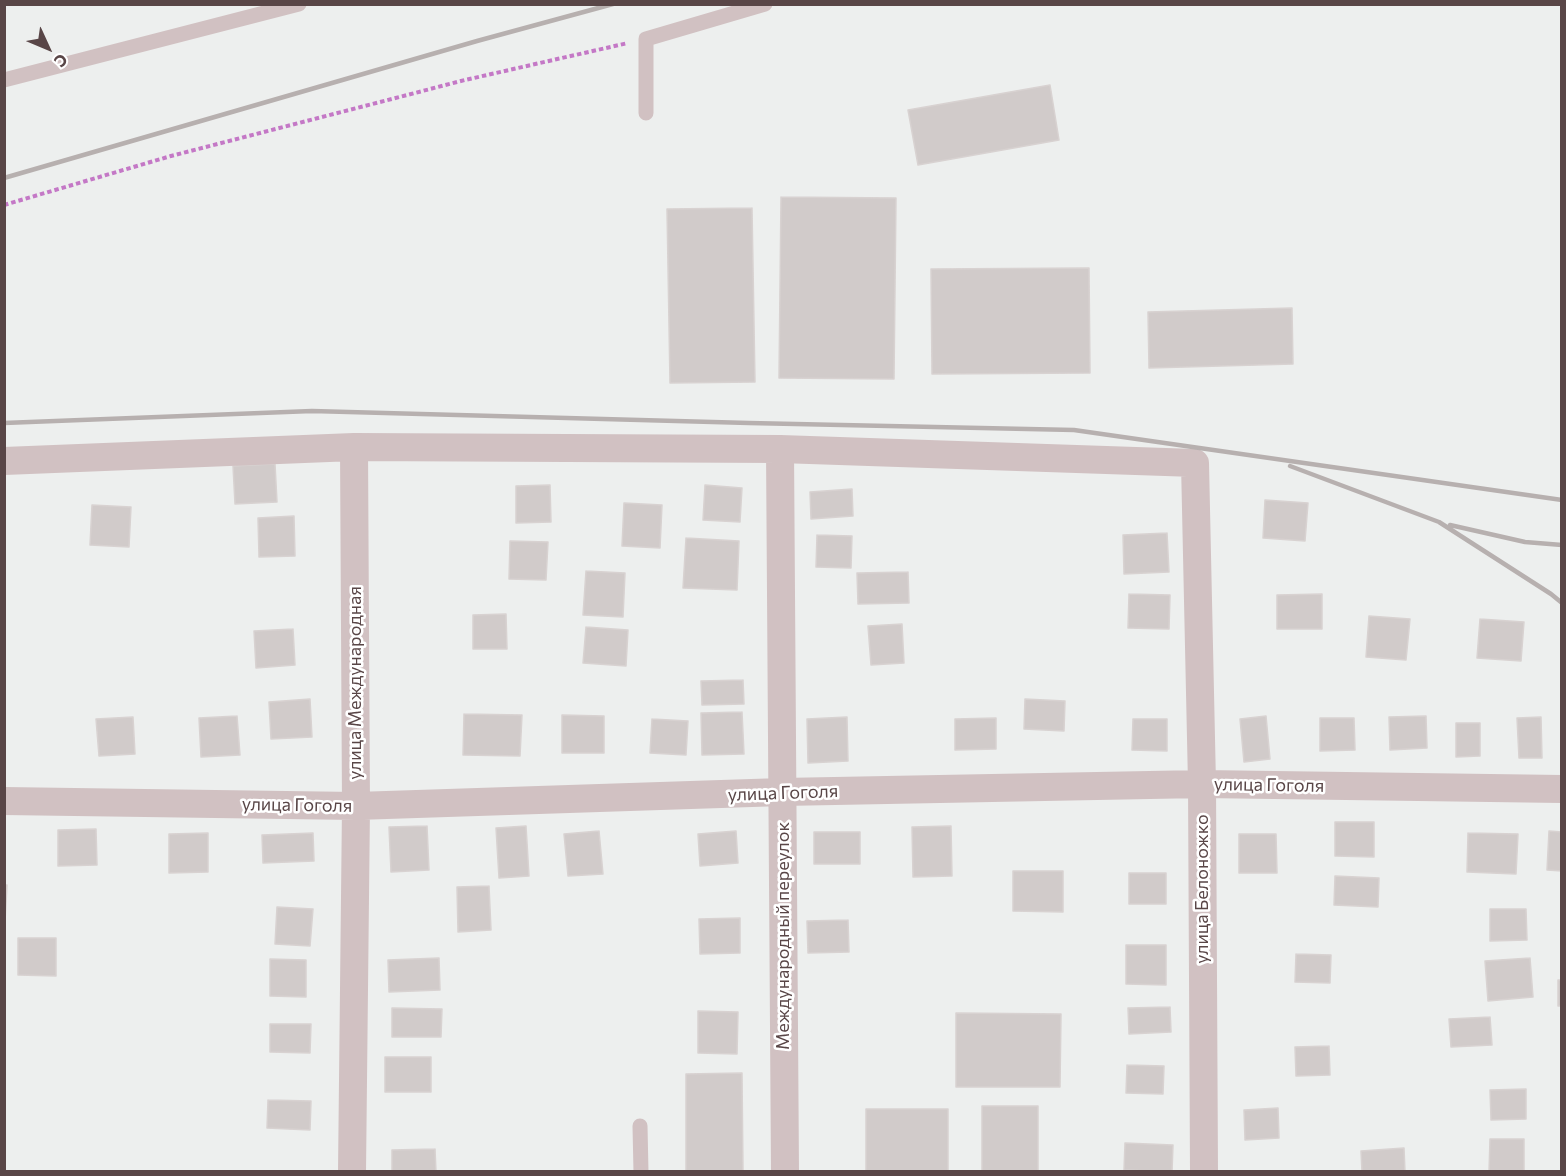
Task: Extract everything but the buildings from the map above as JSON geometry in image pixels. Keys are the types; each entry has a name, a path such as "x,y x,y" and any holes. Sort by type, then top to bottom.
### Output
{"street":[{"path":"4,461 354,447 780,449"},
{"name":"улица Международная","path":"352,1172 356,806 354,447"},
{"name":"улица Белоножко","path":"780,449 1195,463 1202,784 1204,1172"},
{"name":"Международный переулок","path":"780,449 785,1172"},
{"name":"улица Гоголя","path":"4,801 356,806 782,792 1202,784 1562,789"}],"lane":[{"path":"4,80 298,4"},
{"path":"646,113 646,39 765,4"},
{"path":"640,1126 641,1172"}],"path":[{"path":"4,205 171,156 442,85 646,39"}],"railway":[{"path":"4,178 613,4"},
{"path":"4,423 312,411 1074,430 1562,500"},
{"path":"1290,466 1439,522 1562,603"},
{"path":"1450,525 1525,542 1562,545"}]}
